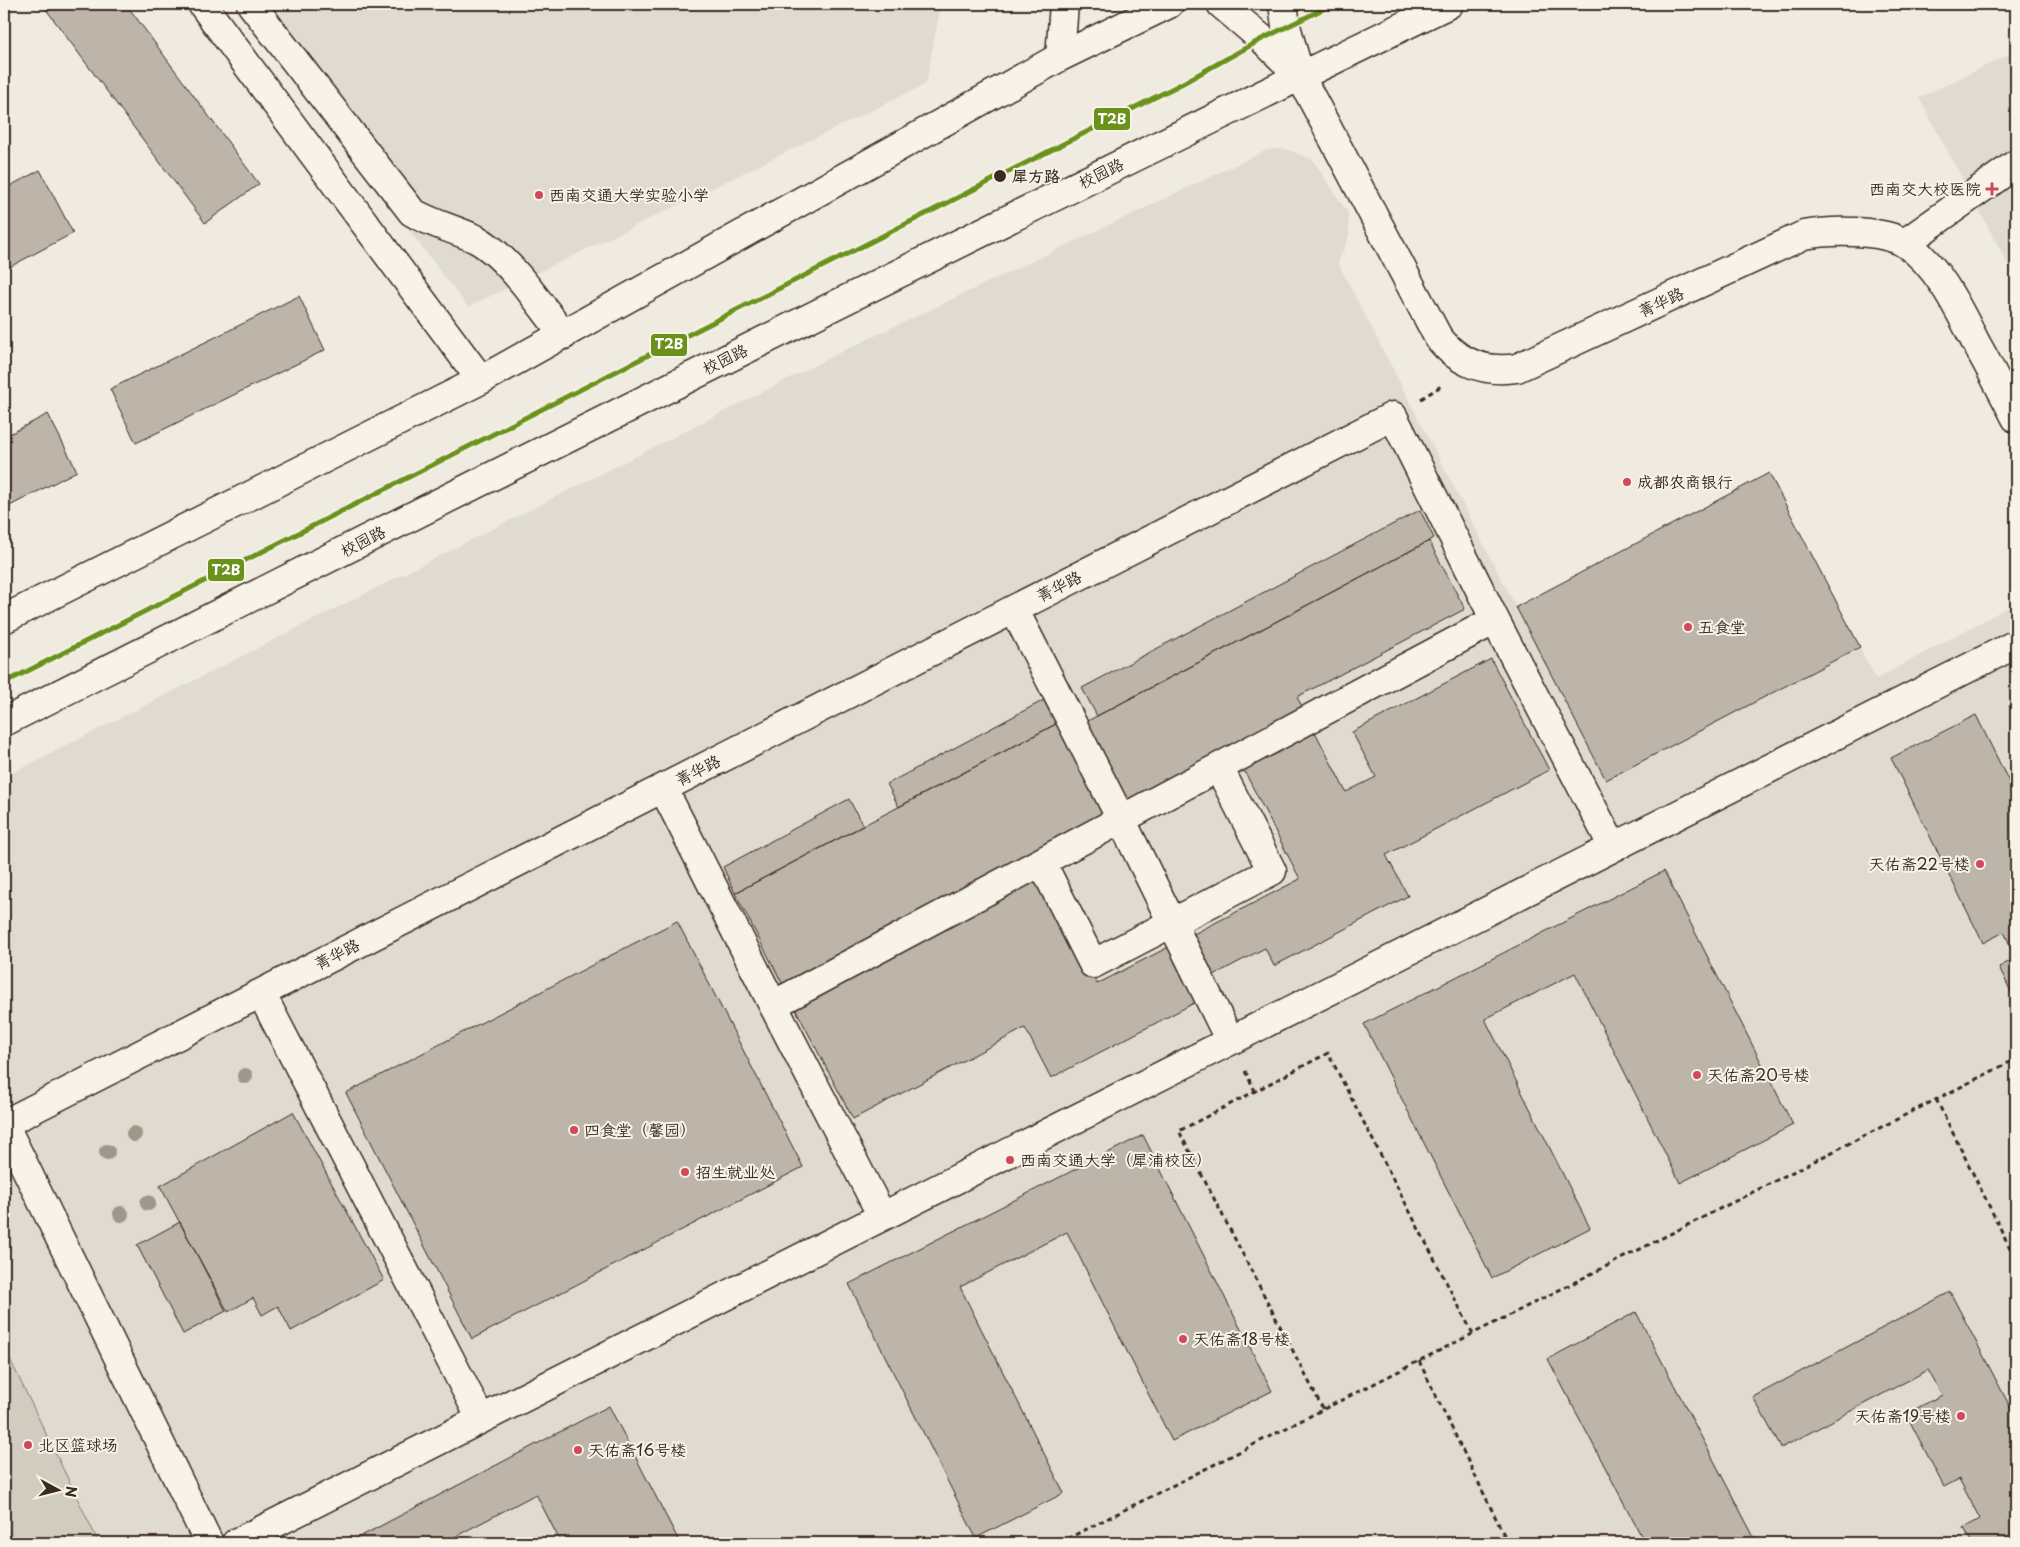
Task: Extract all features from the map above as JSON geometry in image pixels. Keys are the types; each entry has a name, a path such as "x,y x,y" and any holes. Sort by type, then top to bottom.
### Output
{"street":[{"path":"202,4 481,380"},
{"path":"251,4 412,212 477,240 505,262 564,335"},
{"path":"1060,57 1064,4"},
{"path":"4,619 481,380 1060,57 1169,4"},
{"path":"1221,4 1262,38 1300,76"},
{"path":"1283,4 1286,26 1300,76 1438,337 1446,347 1472,366"},
{"name":"校园路","path":"4,722 589,427 1208,120 1449,4"},
{"path":"2016,164 1905,243 1926,263 1951,295 2016,418"},
{"name":"菁华路","path":"1472,366 1502,371 1517,368 1804,235 1822,231 1842,231 1886,237 1905,243"},
{"path":"1393,416 1495,620 1613,848"},
{"name":"菁华路","path":"4,1124 1393,416"},
{"path":"1014,609 1122,820 1230,1041"},
{"path":"772,1005 1042,863 1495,620"},
{"path":"236,1543 2016,644"},
{"path":"1042,863 1093,964 1272,871 1220,768"},
{"path":"663,788 772,1005 882,1216"},
{"path":"261,993 482,1419"},
{"path":"4,1124 209,1543"}],"path":[{"path":"1393,416 1472,366"},
{"path":"1323,1409 1179,1131 1328,1053 1473,1334"},
{"path":"1059,1543 2016,1059"},
{"path":"1936,1099 2016,1260"},
{"path":"1419,1361 1508,1543"}],"shaded area":[{"name":"西南交通大学实验小学","path":"234,4 941,4 926,84 468,307"},
{"name":"西南交大校医院","path":"2016,51 2016,279 1919,98"},
{"name":"西南交通大学（犀浦校区）","path":"1283,148 1312,159 1348,213 1349,236 1338,263 1516,607 1769,473 1876,679 2016,603 2016,1543 4,1543 4,777 845,350 1267,150"},
{"name":"北区篮球场","path":"4,1347 99,1543 4,1543"}],"building":[{"path":"42,4 126,4 259,184 205,223"},
{"path":"40,170 73,233 4,270 4,189"},
{"path":"299,296 325,350 136,443 110,389"},
{"path":"48,414 77,471 4,509 4,437"},
{"name":"五食堂","path":"1769,473 1860,647 1606,780 1516,607"},
{"path":"1420,510 1434,538 1097,716 1082,688"},
{"path":"1429,541 1465,609 1297,697 1346,792 1376,777 1352,732 1491,659 1549,770 1386,855 1408,896 1274,966 1265,948 1191,987 1198,1001 1051,1078 1025,1028 853,1119 735,893 1056,724 1078,726","holes":["1232,747 1300,879 1097,984 1029,852"]},
{"path":"1044,700 1056,724 899,807 887,784"},
{"name":"天佑斋22号楼","path":"1976,715 2016,796 2016,958 2004,932 1983,943 1891,758"},
{"path":"849,799 863,826 735,893 723,867"},
{"name":"天佑斋20号楼","path":"1664,871 1793,1125 1680,1183 1575,973 1485,1019 1590,1228 1492,1278 1364,1024"},
{"name":"四食堂（馨园）","path":"677,921 803,1167 472,1339 346,1093"},
{"path":"2016,958 2016,1002 1999,967"},
{"path":"293,1112 384,1280 291,1331 278,1306 262,1315 253,1298 228,1312 160,1186"},
{"name":"天佑斋18号楼","path":"1143,1135 1272,1391 1172,1441 1067,1232 960,1287 1064,1493 976,1538 849,1284"},
{"path":"180,1222 226,1311 183,1334 137,1245"},
{"name":"天佑斋19号楼","path":"1950,1292 2016,1418 2016,1451 2011,1454 2016,1463 2016,1543 1972,1543 1964,1528 1980,1519 1959,1479 1944,1487 1906,1414 1942,1395 1928,1370 1781,1448 1753,1397"},
{"path":"1636,1312 1757,1543 1645,1543 1548,1359"},
{"name":"天佑斋16号楼","path":"609,1406 680,1543 561,1543 536,1494 443,1543 348,1543"}],"transit line":[{"name":"T2B","path":"4,683 1183,83 1262,39 1333,4"}],"place":[{"name":"犀方路","path":"1000,176"},
{"name":"西南交大校医院","path":"1992,189"},
{"name":"西南交通大学实验小学","path":"539,195"},
{"name":"成都农商银行","path":"1627,482"},
{"name":"五食堂","path":"1688,627"},
{"name":"天佑斋22号楼","path":"1980,864"},
{"name":"天佑斋20号楼","path":"1697,1075"},
{"name":"四食堂（馨园）","path":"574,1130"},
{"name":"西南交通大学（犀浦校区）","path":"1010,1160"},
{"name":"招生就业处","path":"685,1172"},
{"name":"天佑斋18号楼","path":"1183,1339"},
{"name":"天佑斋19号楼","path":"1961,1416"},
{"name":"北区篮球场","path":"28,1445"},
{"name":"天佑斋16号楼","path":"578,1450"}]}
